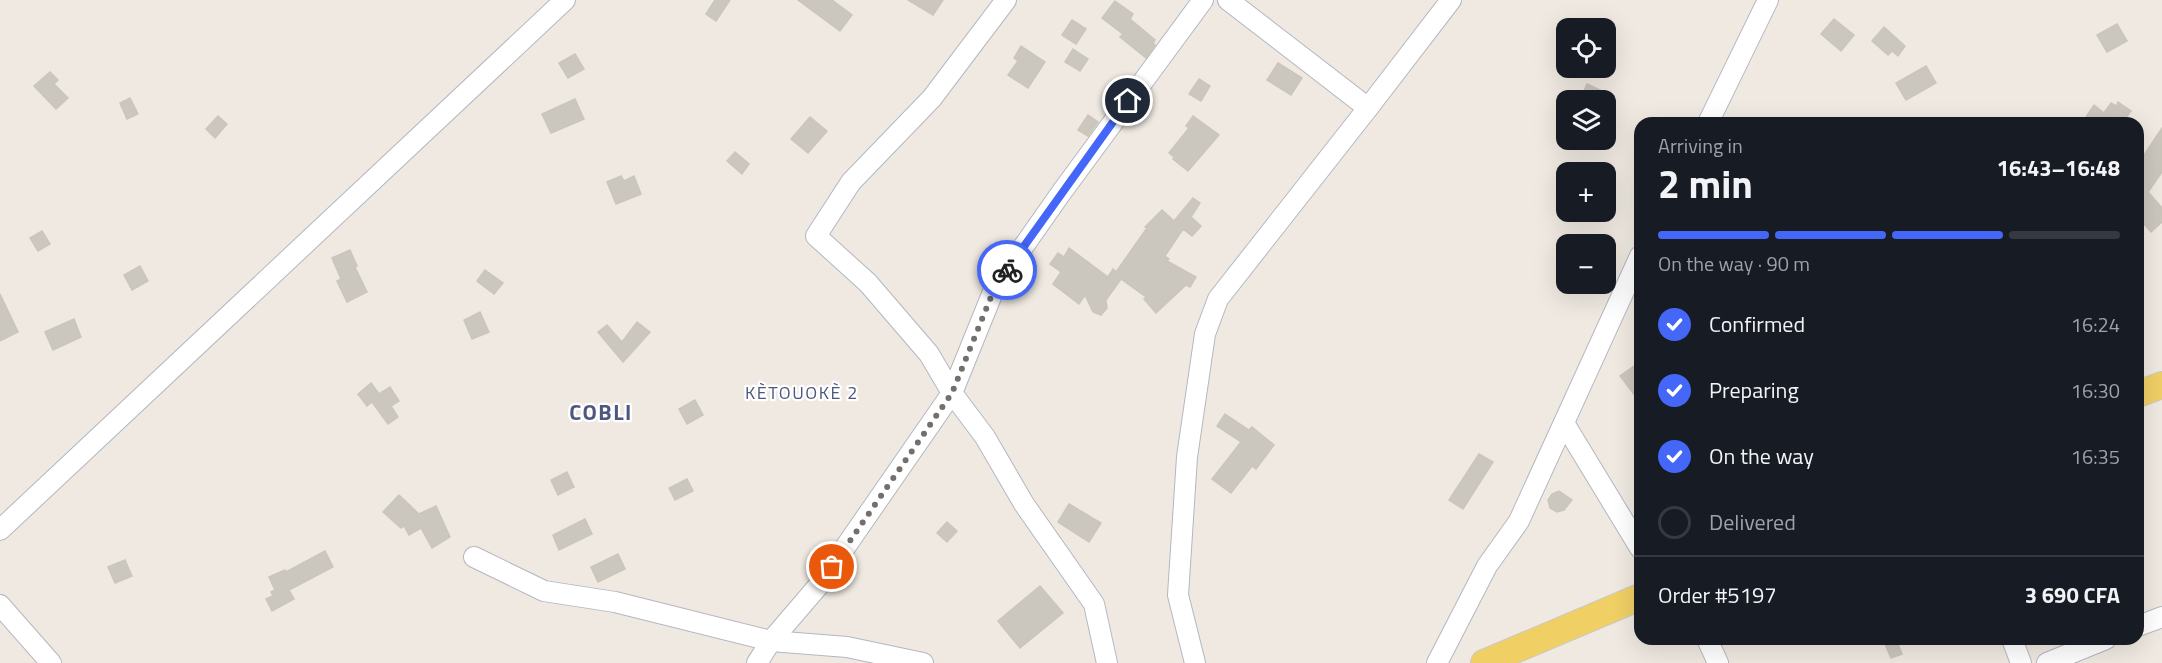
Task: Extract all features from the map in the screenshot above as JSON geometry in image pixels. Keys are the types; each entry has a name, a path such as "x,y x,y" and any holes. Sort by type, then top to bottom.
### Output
{"main road":[{"path":"2144,392 2162,385"},
{"path":"1484,663 1634,600"}],"street":[{"path":"0,530 565,0"},
{"path":"1006,0 932,98 851,182 816,236 868,283 929,354 952,393 985,437 1024,504 1094,604 1107,663"},
{"path":"757,663 771,641 819,585 952,393 995,287 1203,0"},
{"path":"1228,0 1368,108"},
{"path":"1195,663 1178,595 1187,457 1205,334 1218,299 1450,0"},
{"path":"1711,117 1768,0"},
{"path":"1437,663 1487,566 1519,521 1634,267"},
{"path":"1564,423 1634,538"},
{"path":"474,557 543,591 615,602 771,641 847,647 923,663"},
{"path":"0,605 51,663"},
{"path":"2144,624 2162,616"},
{"path":"1710,645 1718,663"},
{"path":"2014,645 2021,663"},
{"path":"2047,663 2091,645"}],"building":[{"path":"715,0 730,0 716,21 706,14"},
{"path":"798,0 832,0 852,15 840,31"},
{"path":"908,0 943,0 933,15"},
{"path":"1115,1 1133,14 1130,19 1155,40 1153,43 1155,45 1146,58 1120,37 1123,34 1102,18"},
{"path":"1834,19 1854,35 1841,51 1821,34"},
{"path":"1072,20 1086,29 1076,44 1062,35"},
{"path":"2117,24 2127,41 2107,52 2097,35"},
{"path":"1884,27 1905,46 1898,56 1892,51 1888,55 1872,41"},
{"path":"1021,46 1045,62 1028,88 1008,75 1018,61 1014,58"},
{"path":"1073,49 1088,59 1080,71 1065,62"},
{"path":"575,54 584,69 568,78 559,63"},
{"path":"1278,63 1302,78 1291,95 1267,80"},
{"path":"1926,66 1936,83 1906,100 1896,83"},
{"path":"50,72 58,80 54,84 68,98 56,109 34,86"},
{"path":"1199,79 1210,86 1201,101 1189,94"},
{"path":"1587,84 1600,90 1584,90"},
{"path":"130,98 138,114 127,119 120,103"},
{"path":"575,99 584,119 551,133 542,114"},
{"path":"2118,102 2131,111 2126,117 2086,117 2094,105 2104,113 2111,103 2116,106"},
{"path":"1088,115 1098,122 1088,136 1078,130"},
{"path":"218,116 227,124 215,138 206,129"},
{"path":"1193,116 1219,135 1188,171 1169,153 1189,128 1186,126"},
{"path":"810,117 827,131 808,153 791,139"},
{"path":"2162,128 2162,172 2148,192 2162,208 2162,222 2151,232 2144,224 2144,155"},
{"path":"735,152 749,164 742,174 727,161"},
{"path":"621,176 624,181 634,176 641,194 616,204 607,182"},
{"path":"1193,198 1200,203 1191,217 1201,226 1192,236 1183,229 1165,256 1169,259 1167,261 1196,277 1190,287 1186,285 1156,313 1144,299 1146,297 1121,279 1106,300 1107,308 1101,315 1093,312 1085,295 1079,304 1053,284 1061,272 1050,264 1058,253 1064,257 1069,248 1108,277 1113,269 1116,272 1147,228 1145,227 1162,210 1174,221"},
{"path":"42,231 50,244 38,251 30,238"},
{"path":"350,250 367,292 347,302 337,281 341,279 332,258"},
{"path":"140,266 148,281 132,290 124,275"},
{"path":"485,270 503,283 494,294 477,281"},
{"path":"0,294 18,332 0,341"},
{"path":"480,312 489,332 472,339 464,320"},
{"path":"74,319 81,337 53,350 45,332"},
{"path":"637,322 650,332 623,362 598,332 607,325 622,342"},
{"path":"1634,366 1634,394 1620,376"},
{"path":"371,383 379,394 390,387 399,401 391,406 398,417 388,424 372,402 367,406 358,394"},
{"path":"695,400 703,415 687,424 679,409"},
{"path":"1225,414 1249,430 1252,427 1274,445 1256,469 1252,466 1231,493 1212,479 1241,442 1217,426"},
{"path":"1479,454 1493,462 1463,509 1449,500"},
{"path":"567,472 574,487 558,495 551,480"},
{"path":"687,479 693,491 675,500 669,488"},
{"path":"1559,491 1572,500 1564,510 1557,512 1550,508 1548,500 1552,494"},
{"path":"399,495 419,514 436,506 450,537 432,548 421,528 409,535 404,526 401,528 383,512"},
{"path":"1069,504 1101,523 1089,542 1058,522"},
{"path":"585,519 592,534 559,550 553,535"},
{"path":"947,522 957,531 947,542 937,533"},
{"path":"325,551 333,567 289,590 294,599 272,611 266,599 273,596 271,592 275,590 269,577 285,570 286,572"},
{"path":"618,554 625,569 598,582 591,567"},
{"path":"125,560 132,576 115,583 108,567"},
{"path":"1040,586 1063,613 1020,648 998,621"},
{"path":"1886,645 1898,645 1902,654 1891,658"}],"way so far":[{"path":"832,567 952,393 995,287 1007,270"}],"district":[{"name":"KÈTOUOKÈ 2","path":"802,393"},
{"name":"COBLI","path":"601,412"}],"route":[{"path":"1007,270 1128,101"}]}
